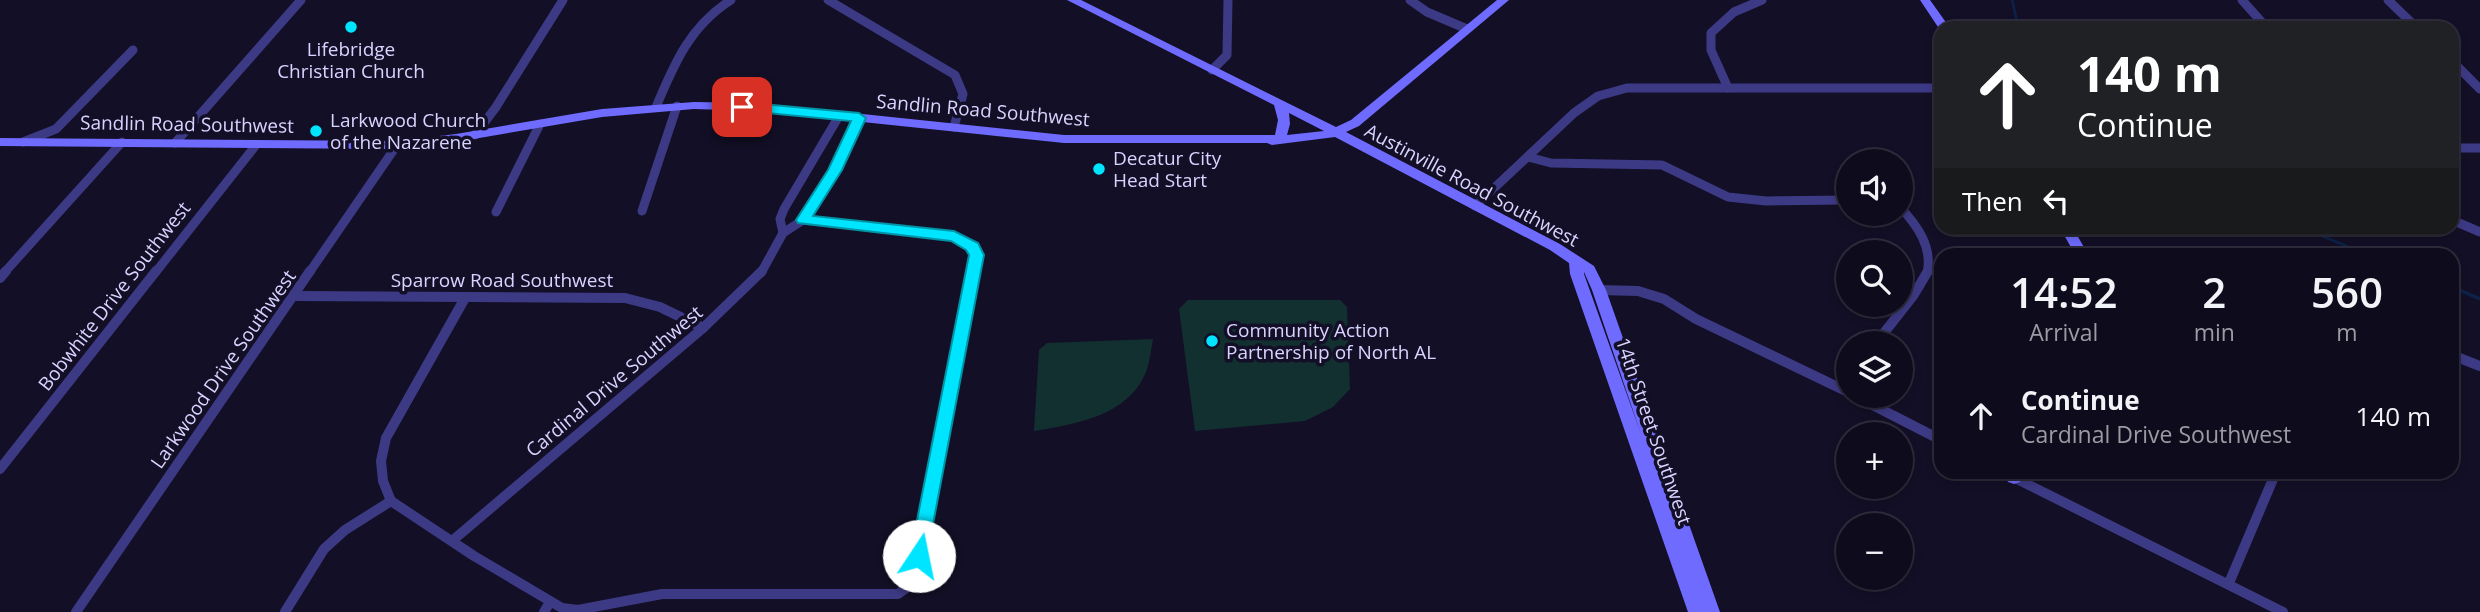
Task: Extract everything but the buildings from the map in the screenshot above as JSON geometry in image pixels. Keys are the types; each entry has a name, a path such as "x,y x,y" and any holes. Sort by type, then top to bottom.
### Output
{"street":[{"path":"175,143 300,0"},
{"path":"475,135 496,107 563,0"},
{"path":"656,107 691,32 708,14 731,0"},
{"path":"828,0 955,75 963,94 954,127"},
{"name":"Austinville Road Southwest","path":"1072,0 1083,3 1555,247 1588,269 1598,290"},
{"path":"1212,70 1227,55 1228,0"},
{"path":"1410,0 1427,12 1467,29"},
{"path":"1335,133 1355,123 1504,0"},
{"path":"1728,88 1711,50 1711,33 1734,12 1762,0"},
{"path":"1925,0 1940,21"},
{"path":"2242,0 2261,21"},
{"path":"2388,0 2410,21"},
{"path":"23,142 56,128 133,50"},
{"path":"2459,68 2480,89"},
{"path":"1475,206 1574,113 1598,96 1614,90 1934,88"},
{"path":"1270,141 1280,137 1283,128 1279,104"},
{"path":"642,211 677,106"},
{"name":"Sandlin Road Southwest","path":"0,142 397,145 677,106 756,107 1064,139 1270,141 1335,133"},
{"name":"Cardinal Drive Southwest","path":"452,541 703,328 758,277 771,259 782,233 780,219 784,209 839,116"},
{"path":"782,233 806,216 835,170 859,118"},
{"path":"496,212 540,124"},
{"path":"56,128 65,143"},
{"path":"0,278 122,142"},
{"name":"Bobwhite Drive Southwest","path":"0,469 256,145"},
{"name":"Larkwood Drive Southwest","path":"76,612 397,145"},
{"path":"2459,148 2480,148"},
{"path":"1528,157 1551,163 1662,165 1728,197 1766,201 1836,200"},
{"path":"465,298 386,438 381,461 383,481 391,501 547,607 578,610 662,594 898,594 912,584 917,569 976,255 973,247 954,236 806,216 784,209"},
{"path":"1885,331 1928,273 1928,251 1913,220"},
{"path":"2459,223 2480,232"},
{"name":"14th Street Southwest","path":"1576,263 1577,274 1697,612"},
{"path":"1598,290 1638,291 1664,299 1696,319 1836,382"},
{"name":"14th Street Southwest","path":"1598,290 1711,612"},
{"name":"Sparrow Road Southwest","path":"294,296 561,296 637,299 703,328"},
{"path":"2459,358 2480,366"},
{"path":"1878,408 1934,436"},
{"path":"2021,479 2283,612"},
{"path":"2229,583 2273,479"},
{"path":"285,612 308,572 329,544 344,531 391,501"}],"green space":[{"path":"1188,300 1340,300 1347,307 1350,389 1333,407 1305,421 1195,431 1179,309"},
{"path":"1153,339 1146,372 1127,399 1114,408 1083,421 1034,431 1039,350 1047,343"}],"waterway":[{"path":"2012,0 2017,21"},
{"path":"2319,235 2351,248"},
{"path":"2459,290 2480,299"}],"place":[{"name":"Lifebridge Christian Church","path":"351,27"},
{"name":"Larkwood Church of the Nazarene","path":"316,131"},
{"name":"Decatur City Head Start","path":"1099,169"},
{"name":"Community Action Partnership of North AL","path":"1212,341"}],"route":[{"path":"742,107 859,118 835,170 803,220 954,236 973,247 976,264 919,556"}]}
